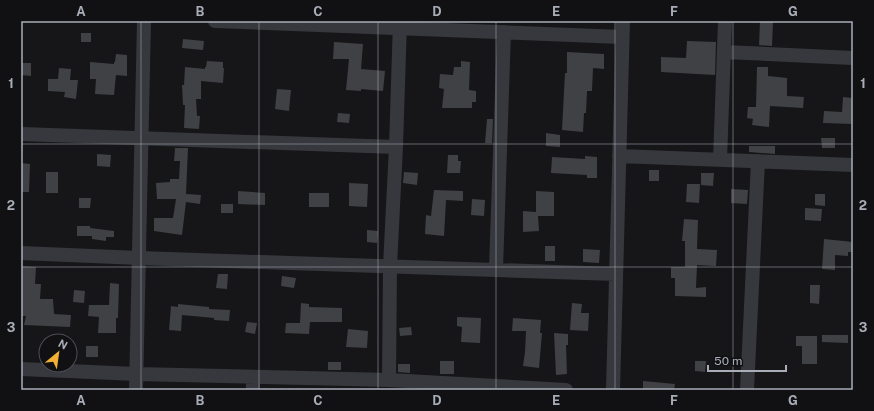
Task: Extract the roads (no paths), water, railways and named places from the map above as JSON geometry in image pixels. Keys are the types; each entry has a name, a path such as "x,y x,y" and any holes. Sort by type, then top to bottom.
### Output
{"street":[{"path":"136,390 144,21"},
{"path":"215,21 400,25 504,32 622,37"},
{"path":"612,390 623,21"},
{"path":"720,160 725,21"},
{"path":"389,380 390,266 400,25"},
{"path":"496,269 504,32"},
{"path":"724,52 853,58"},
{"path":"21,134 396,147"},
{"path":"619,156 853,165"},
{"path":"747,390 758,161"},
{"path":"21,253 616,274"},
{"path":"21,369 137,374 253,384 389,380 489,388 566,390"}]}
